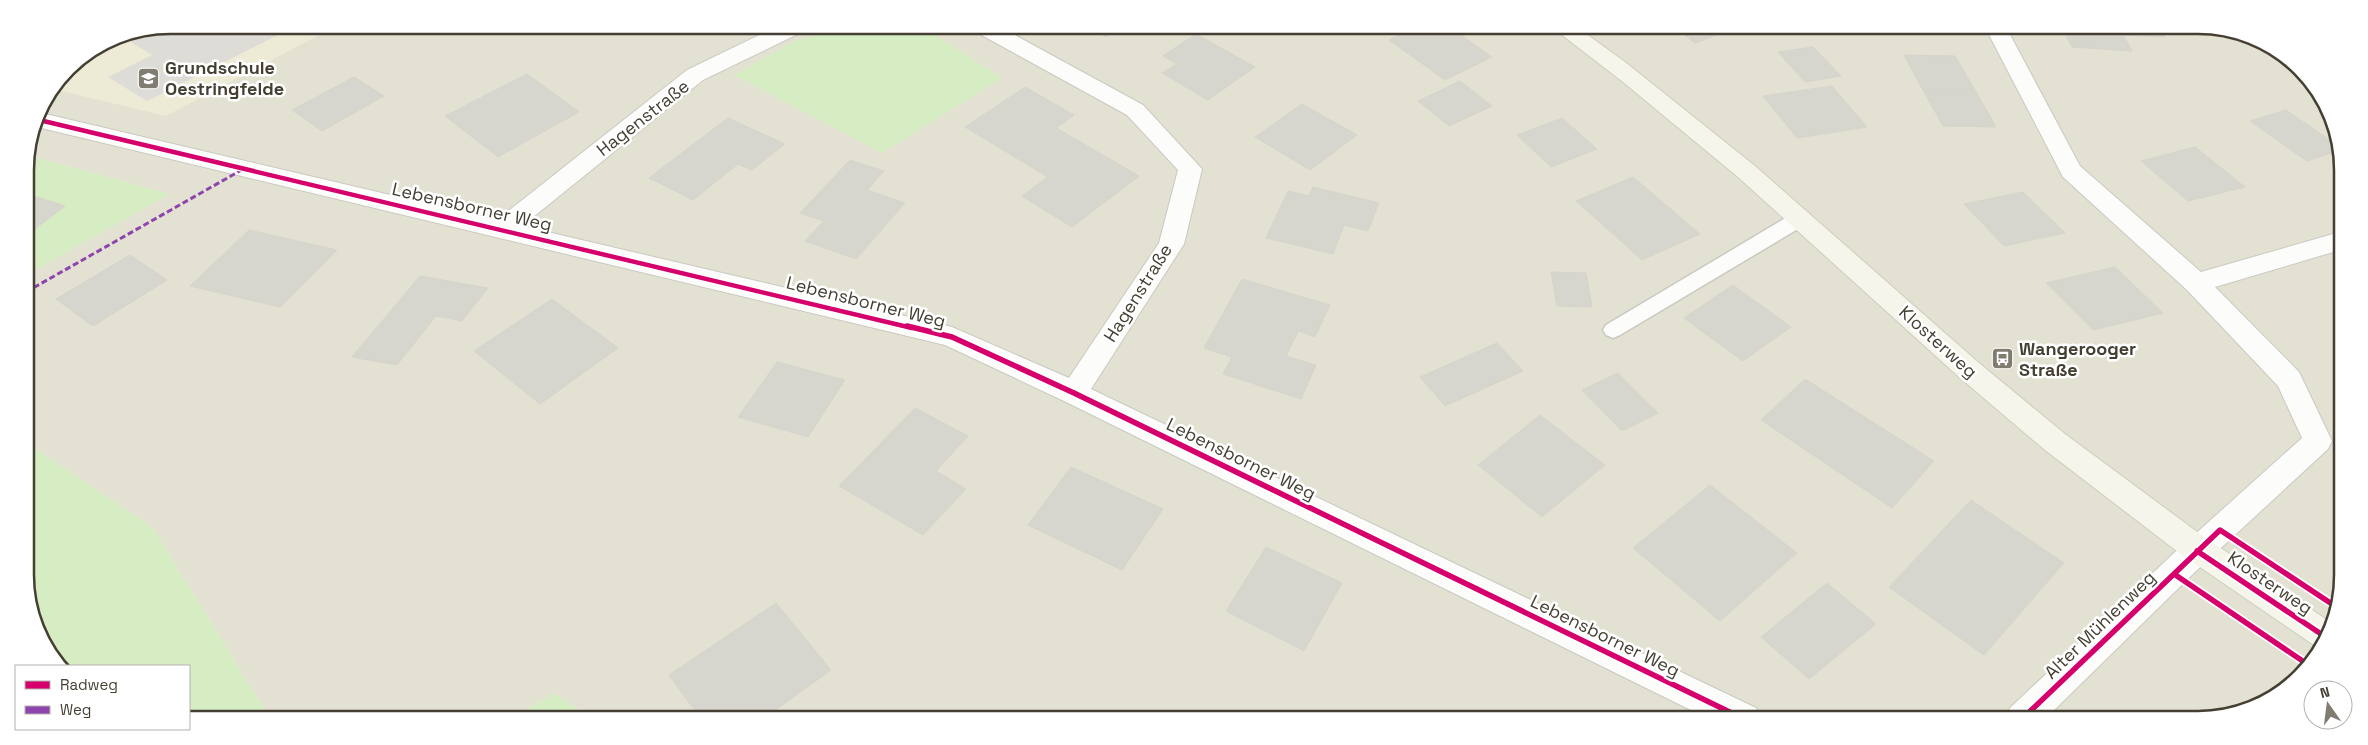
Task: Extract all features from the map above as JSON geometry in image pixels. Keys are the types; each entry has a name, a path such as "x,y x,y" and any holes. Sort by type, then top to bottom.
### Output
{"street":[{"name":"Hagenstraße","path":"503,228 695,76 778,34"},
{"name":"Hagenstraße","path":"997,34 1135,110 1190,168 1171,244 1074,393"},
{"name":"Klosterweg","path":"1573,34 1590,45 1722,149 1971,372 2076,459 2197,551 2321,634"},
{"path":"1999,34 2071,171 2196,283 2289,380 2318,441 2197,551"},
{"name":"Lebensborner Weg","path":"43,121 503,228 952,337 1074,393 1728,711"},
{"path":"2196,283 2334,242"},
{"name":"Alter Mühlenweg","path":"2030,711 2197,551"}],"lane":[{"path":"1613,330 1801,218"}],"shaded area":[{"name":"Grundschule Oestringfelde","path":"169,34 321,34 166,116 59,91 80,67 101,52 134,38"},
{"path":"169,34 278,35 147,101 108,77 152,55 128,40 152,35"},
{"path":"2199,34 2234,38 2266,52 2295,73 2320,109 2332,143 2334,169 2334,576 2330,611 2316,644 2301,665 2288,678 2251,701 2234,707 2208,711 581,711 554,693 524,711 266,711 153,528 34,448 34,270 169,194 34,157 38,134 44,117 67,80 80,67 101,52 134,38 152,35"}],"green space":[{"path":"819,34 934,34 1002,78 882,153 734,75 795,41"},
{"path":"34,157 170,194 34,270"},
{"path":"34,448 153,528 266,711 190,711 190,665 67,665 57,651 41,619 34,585"},
{"path":"554,693 581,711 524,711"}],"building":[{"path":"1196,34 1255,67 1208,100 1162,73 1177,64 1163,56"},
{"path":"1401,34 1459,34 1492,57 1445,80 1389,40"},
{"path":"1683,34 1720,34 1695,43"},
{"path":"2065,34 2163,34 2165,37 2123,35 2132,51 2072,47"},
{"path":"1813,47 1841,76 1805,82 1778,52"},
{"path":"1904,55 1955,56 1975,90 1923,90"},
{"path":"527,74 579,112 498,157 445,116"},
{"path":"354,77 384,96 322,131 292,110"},
{"path":"1460,81 1492,106 1449,126 1418,101"},
{"path":"1832,86 1867,127 1797,138 1763,96"},
{"path":"1025,87 1074,115 1056,128 1139,176 1072,227 1022,196 1048,177 965,127"},
{"path":"1923,90 1975,90 1996,127 1943,126"},
{"path":"1302,104 1357,135 1310,170 1255,137"},
{"path":"2286,110 2331,141 2333,152 2307,161 2250,121"},
{"path":"728,118 785,144 752,170 738,164 693,200 649,178"},
{"path":"1562,118 1597,149 1551,167 1517,135"},
{"path":"2195,147 2245,187 2188,201 2141,161"},
{"path":"850,160 884,171 867,190 905,203 856,259 805,241 824,221 800,213"},
{"path":"1633,177 1700,234 1642,260 1576,201"},
{"path":"1313,187 1379,203 1368,231 1344,225 1333,254 1266,238 1288,191 1309,196"},
{"path":"2023,192 2065,233 2004,246 1964,204"},
{"path":"34,196 65,206 34,230"},
{"path":"249,230 337,250 280,307 190,286"},
{"path":"130,255 167,280 93,326 56,299"},
{"path":"2115,267 2163,313 2093,330 2046,283"},
{"path":"1551,272 1586,273 1592,307 1557,306"},
{"path":"420,276 488,288 462,321 436,316 397,365 352,357"},
{"path":"1242,279 1330,305 1315,337 1298,331 1286,356 1316,365 1301,399 1223,374 1232,357 1204,348"},
{"path":"1733,285 1791,327 1743,361 1684,318"},
{"path":"552,299 618,348 540,404 474,351"},
{"path":"1497,343 1523,371 1445,406 1420,377"},
{"path":"777,362 845,380 808,437 738,417"},
{"path":"1618,373 1658,413 1622,431 1582,390"},
{"path":"1805,379 1934,461 1892,508 1761,420"},
{"path":"915,408 968,436 936,471 966,489 923,535 839,486"},
{"path":"1540,415 1605,465 1542,517 1478,465"},
{"path":"1071,467 1163,509 1122,570 1028,525"},
{"path":"1710,485 1797,553 1720,621 1633,548"},
{"path":"1971,500 2064,563 1984,655 1889,587"},
{"path":"1266,547 1342,583 1304,651 1226,611"},
{"path":"1827,583 1876,624 1809,679 1761,637"},
{"path":"776,603 831,670 774,711 695,711 669,675"}],"marked path":[{"path":"34,287 245,168"}],"cycle path":[{"path":"43,121 952,337 1074,393 1728,711"},
{"path":"2030,711 2220,530 2331,604"},
{"path":"2197,551 2321,634"},
{"path":"2174,574 2303,662"}],"place":[{"name":"Grundschule Oestringfelde","path":"149,78"},
{"name":"Wangerooger Straße","path":"2003,359"}]}
